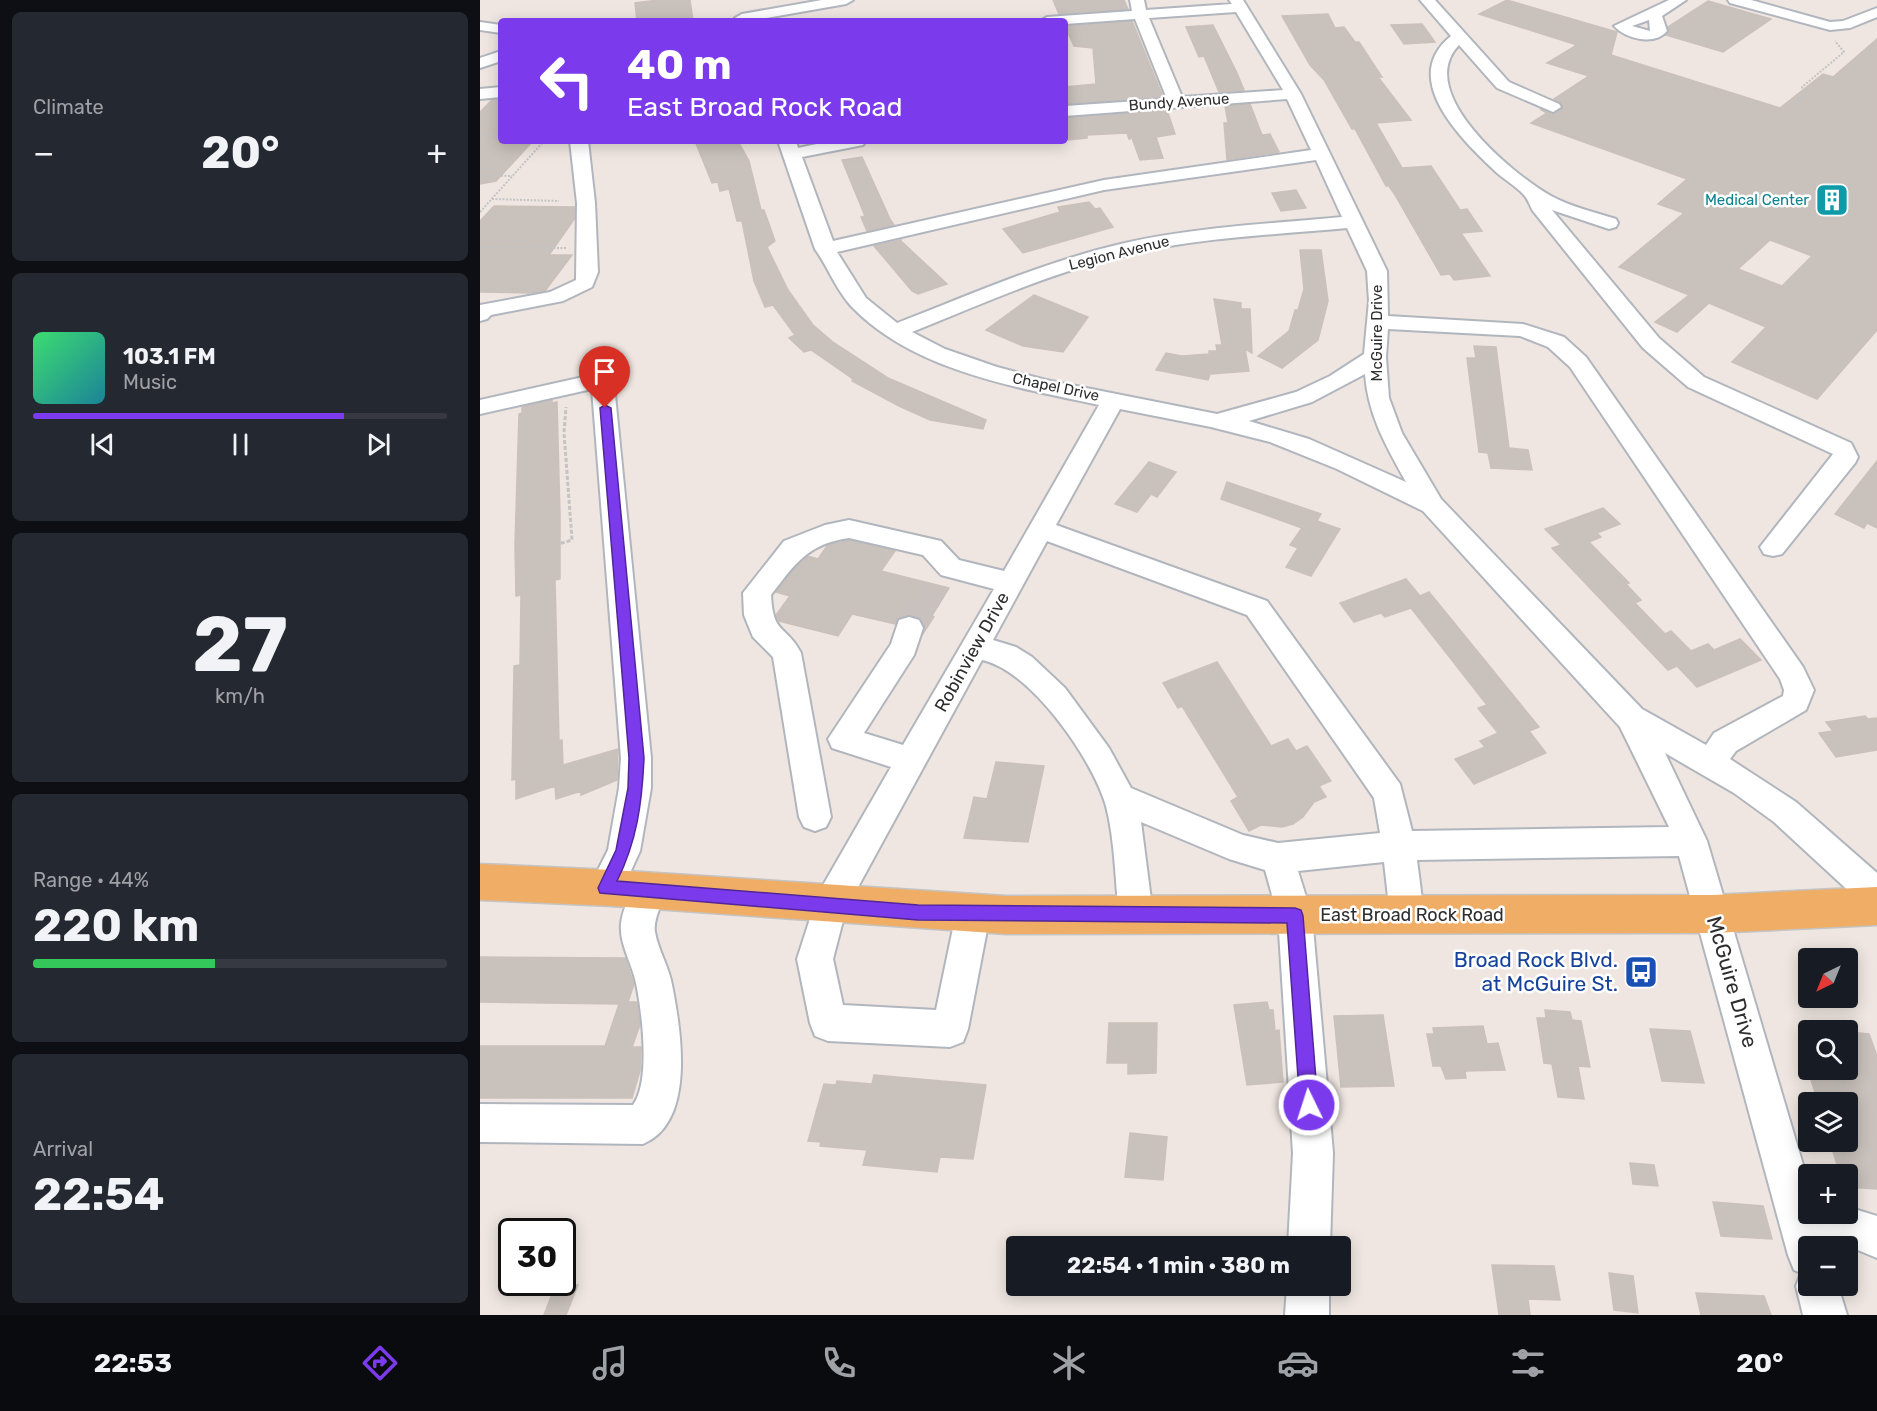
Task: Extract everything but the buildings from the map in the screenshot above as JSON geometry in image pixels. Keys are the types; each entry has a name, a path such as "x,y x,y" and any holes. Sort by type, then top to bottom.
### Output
{"main road":[{"name":"East Broad Rock Road","path":"481,883 606,888 973,914 1295,916 1713,914 1877,906"}],"street":[{"path":"739,0 743,18"},
{"path":"1427,0 1503,85 1553,107"},
{"path":"1654,15 1679,0"},
{"path":"1735,0 1830,26 1845,25 1877,12"},
{"path":"750,18 848,4"},
{"path":"1067,18 1139,7 1238,4"},
{"name":"McGuire Drive","path":"1238,4 1293,94 1377,271 1378,322 1375,357 1378,398 1390,433 1432,505 1631,718 1665,782 1691,841 1804,1236"},
{"path":"1139,7 1176,102"},
{"path":"480,26 498,29"},
{"path":"1460,37 1448,44 1442,56 1439,87 1445,101 1485,150 1515,180 1544,200 1609,223"},
{"path":"480,63 498,57"},
{"name":"Bundy Avenue","path":"1068,111 1293,94"},
{"path":"481,311 556,297 585,283 588,272 586,203 579,144"},
{"path":"790,147 824,144"},
{"name":"Chapel Drive","path":"790,147 825,249 844,283 860,302 894,331 920,346 980,369 1017,380 1260,431 1376,477 1432,505"},
{"path":"825,249 1104,185 1321,154"},
{"path":"1533,192 1540,207 1651,343 1696,382 1843,449 1846,457 1773,547"},
{"name":"Legion Avenue","path":"894,331 1050,271 1124,249 1202,236 1355,222"},
{"path":"1378,322 1523,330 1556,342 1578,362 1786,666 1799,690 1796,702 1786,710 1725,742 1711,762"},
{"path":"1216,420 1275,409 1308,397 1340,382 1375,357"},
{"path":"480,406 592,382 603,385 636,758 635,788 624,851 606,888"},
{"name":"Robinview Drive","path":"973,914 950,1029 828,1023 815,959 830,905 1114,399"},
{"path":"815,817 787,653 763,629 758,615 758,593 792,548 834,531 849,529 932,548 943,576 1011,583"},
{"path":"1041,529 1257,608 1389,794 1399,846 1407,915"},
{"path":"804,753 843,739 904,647 909,628"},
{"path":"975,647 1006,655 1033,675 1084,735 1119,798 1127,840 1136,915"},
{"name":"McGuire Drive","path":"1631,718 1745,783 1785,812 1877,895"},
{"path":"843,739 911,761"},
{"path":"1119,798 1241,849 1278,858 1399,846 1691,841"},
{"path":"1278,858 1295,916 1312,1153 1309,1236"},
{"path":"480,1123 643,1125 659,1102 662,1055 654,983 638,932 638,922 649,892"},
{"path":"1823,1236 1853,1228 1877,1237"},
{"path":"1307,1315 1308,1296"},
{"path":"1820,1296 1825,1315"}],"path":[{"path":"1792,106 1805,94 1802,87 1844,52 1831,36"},
{"path":"480,134 498,135"},
{"path":"480,212 541,144"},
{"path":"480,175 512,176"},
{"path":"491,199 559,201"},
{"path":"480,247 569,248"},
{"path":"555,545 572,540 564,433 566,405"}],"tunnel":[{"path":"921,610 937,585"},
{"path":"909,628 922,608"}],"place":[{"name":"Medical Center","path":"1832,200"},
{"name":"Broad Rock Blvd. at McGuire St.","path":"1641,972"}],"route":[{"path":"605,408 636,758 635,788 624,851 606,888 918,912 1006,915 1295,916 1309,1105"}]}
